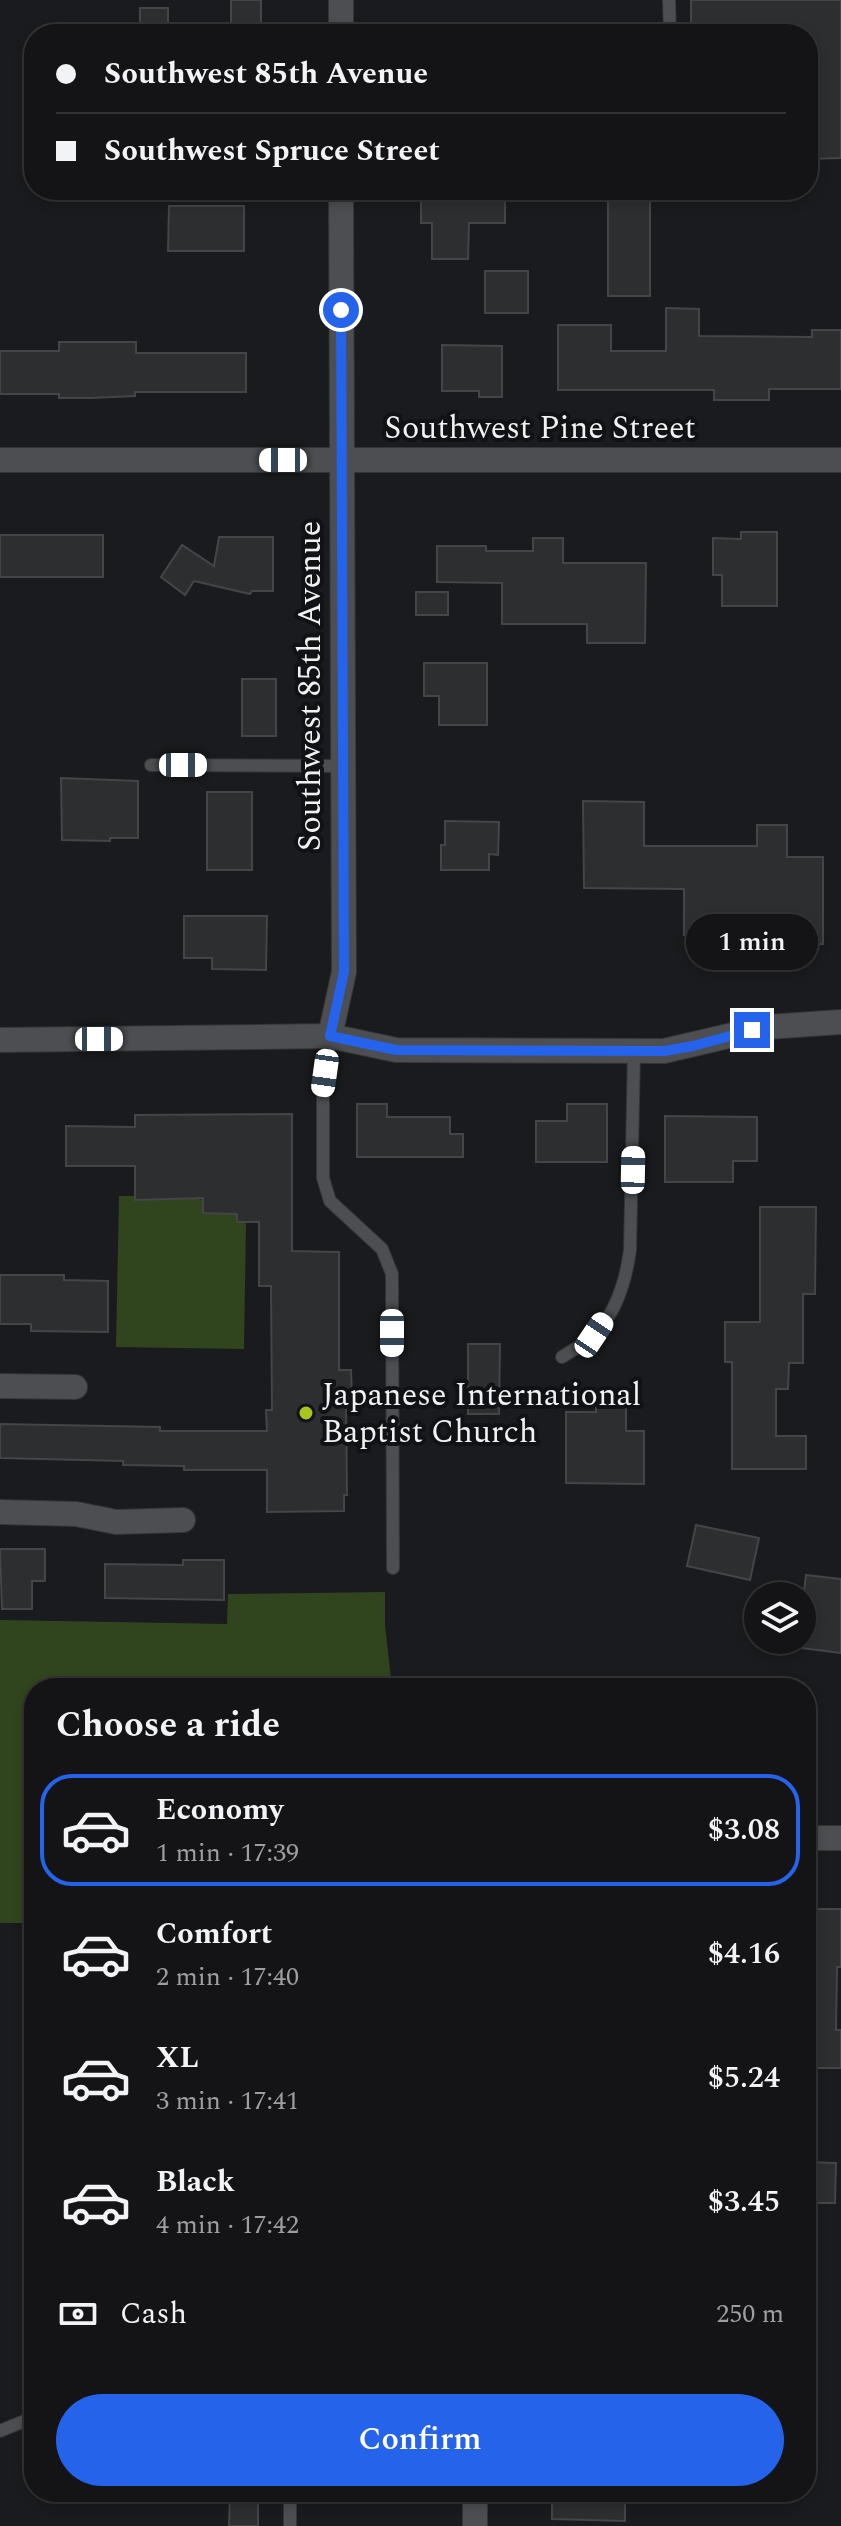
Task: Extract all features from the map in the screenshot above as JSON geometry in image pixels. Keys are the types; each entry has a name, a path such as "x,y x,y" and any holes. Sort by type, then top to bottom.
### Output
{"street":[{"path":"341,0 341,24"},
{"name":"Southwest 85th Avenue","path":"330,1036 344,972 341,200"},
{"name":"Southwest Pine Street","path":"0,460 841,460"},
{"path":"0,1040 330,1036 396,1050 634,1051 680,1049 767,1027 841,1022"},
{"path":"0,1386 75,1387"},
{"path":"0,1512 76,1514 116,1522 183,1520"},
{"path":"816,1838 841,1838"},
{"path":"475,2502 475,2526"}],"lane":[{"path":"669,0 670,24"},
{"path":"151,765 343,766"},
{"path":"330,1036 323,1094 323,1178 330,1201 382,1249 392,1274 393,1568"},
{"path":"562,1357 594,1335 611,1310 625,1280 630,1250 634,1051"},
{"path":"0,2431 24,2421"},
{"path":"290,2502 290,2526"}],"green space":[{"path":"119,1196 186,1197 217,1204 246,1221 244,1349 116,1347"},
{"path":"385,1592 391,1678 24,1678 24,1923 0,1923 0,1620 227,1624 228,1594"}],"building":[{"path":"231,0 261,0 261,24 231,24"},
{"path":"691,0 841,0 841,158 818,159 818,24 691,24"},
{"path":"140,8 168,8 168,24 140,24"},
{"path":"421,200 505,200 505,223 469,223 468,259 432,259 432,223 421,223"},
{"path":"608,200 650,200 650,296 608,296"},
{"path":"169,206 244,206 244,251 168,251"},
{"path":"485,271 528,271 528,313 485,313"},
{"path":"666,308 699,309 699,336 812,337 812,330 841,330 841,389 769,389 769,400 714,400 714,390 558,390 558,325 611,325 611,351 666,351"},
{"path":"59,342 136,342 136,353 246,353 246,392 135,392 135,396 91,398 59,398 59,394 0,394 0,351 59,351"},
{"path":"442,345 502,346 502,397 479,397 479,391 442,391"},
{"path":"741,532 777,532 777,606 722,606 722,575 713,575 713,538 741,539"},
{"path":"0,535 103,535 103,577 0,577"},
{"path":"219,537 273,537 273,591 252,591 250,594 194,581 185,595 161,577 182,545 214,566"},
{"path":"533,538 563,538 563,563 646,563 645,643 587,643 587,624 502,624 502,583 437,582 437,546 486,546 486,551 533,551"},
{"path":"416,592 448,592 448,615 416,615"},
{"path":"424,663 487,663 487,725 439,725 439,696 424,696"},
{"path":"242,679 276,679 276,736 242,736"},
{"path":"61,778 138,781 138,838 62,840"},
{"path":"207,792 252,792 252,870 207,870"},
{"path":"583,801 644,802 644,846 757,846 757,825 787,825 787,857 823,857 823,944 779,944 779,931 684,935 684,889 584,888"},
{"path":"445,821 499,822 498,855 489,854 489,870 441,870"},
{"path":"184,916 267,916 266,970 212,969 212,958 184,958"},
{"path":"357,1104 387,1104 387,1117 450,1117 450,1134 463,1134 463,1157 357,1157"},
{"path":"567,1104 607,1104 607,1162 536,1162 536,1121 567,1121"},
{"path":"292,1114 292,1251 339,1252 339,1370 351,1370 352,1399 346,1399 347,1495 344,1495 344,1511 267,1512 267,1470 184,1470 184,1466 123,1465 123,1461 0,1458 0,1424 160,1427 160,1431 267,1431 266,1410 272,1410 271,1286 259,1286 259,1222 237,1222 237,1214 203,1213 203,1198 135,1200 135,1166 66,1166 66,1126 135,1127 135,1115"},
{"path":"665,1116 757,1117 757,1161 733,1161 733,1182 665,1182"},
{"path":"760,1207 816,1207 815,1294 803,1294 803,1363 789,1363 788,1389 776,1389 776,1436 806,1436 806,1469 732,1469 732,1362 725,1362 725,1322 760,1322"},
{"path":"0,1275 64,1275 64,1280 108,1281 108,1332 31,1331 31,1324 0,1324"},
{"path":"468,1344 500,1344 499,1414 468,1414"},
{"path":"596,1396 626,1396 626,1431 644,1431 644,1484 566,1483 566,1412 596,1412"},
{"path":"696,1525 759,1538 750,1580 687,1566"},
{"path":"0,1549 45,1549 45,1581 32,1581 32,1609 2,1609"},
{"path":"183,1560 224,1560 224,1600 105,1598 105,1564 183,1565"},
{"path":"806,1575 841,1579 841,1653 816,1650 816,1582 805,1582"},
{"path":"816,1909 841,1909 836,2030 841,2030 841,2068 816,2068"},
{"path":"816,2162 836,2163 835,2203 816,2203"},
{"path":"230,2502 258,2502 258,2526 229,2526"},
{"path":"552,2502 625,2502 625,2521 552,2519"}],"place":[{"name":"Japanese International Baptist Church","path":"306,1413"}],"route":[{"path":"341,310 344,972 330,1036 396,1050 664,1051 752,1030"}]}
